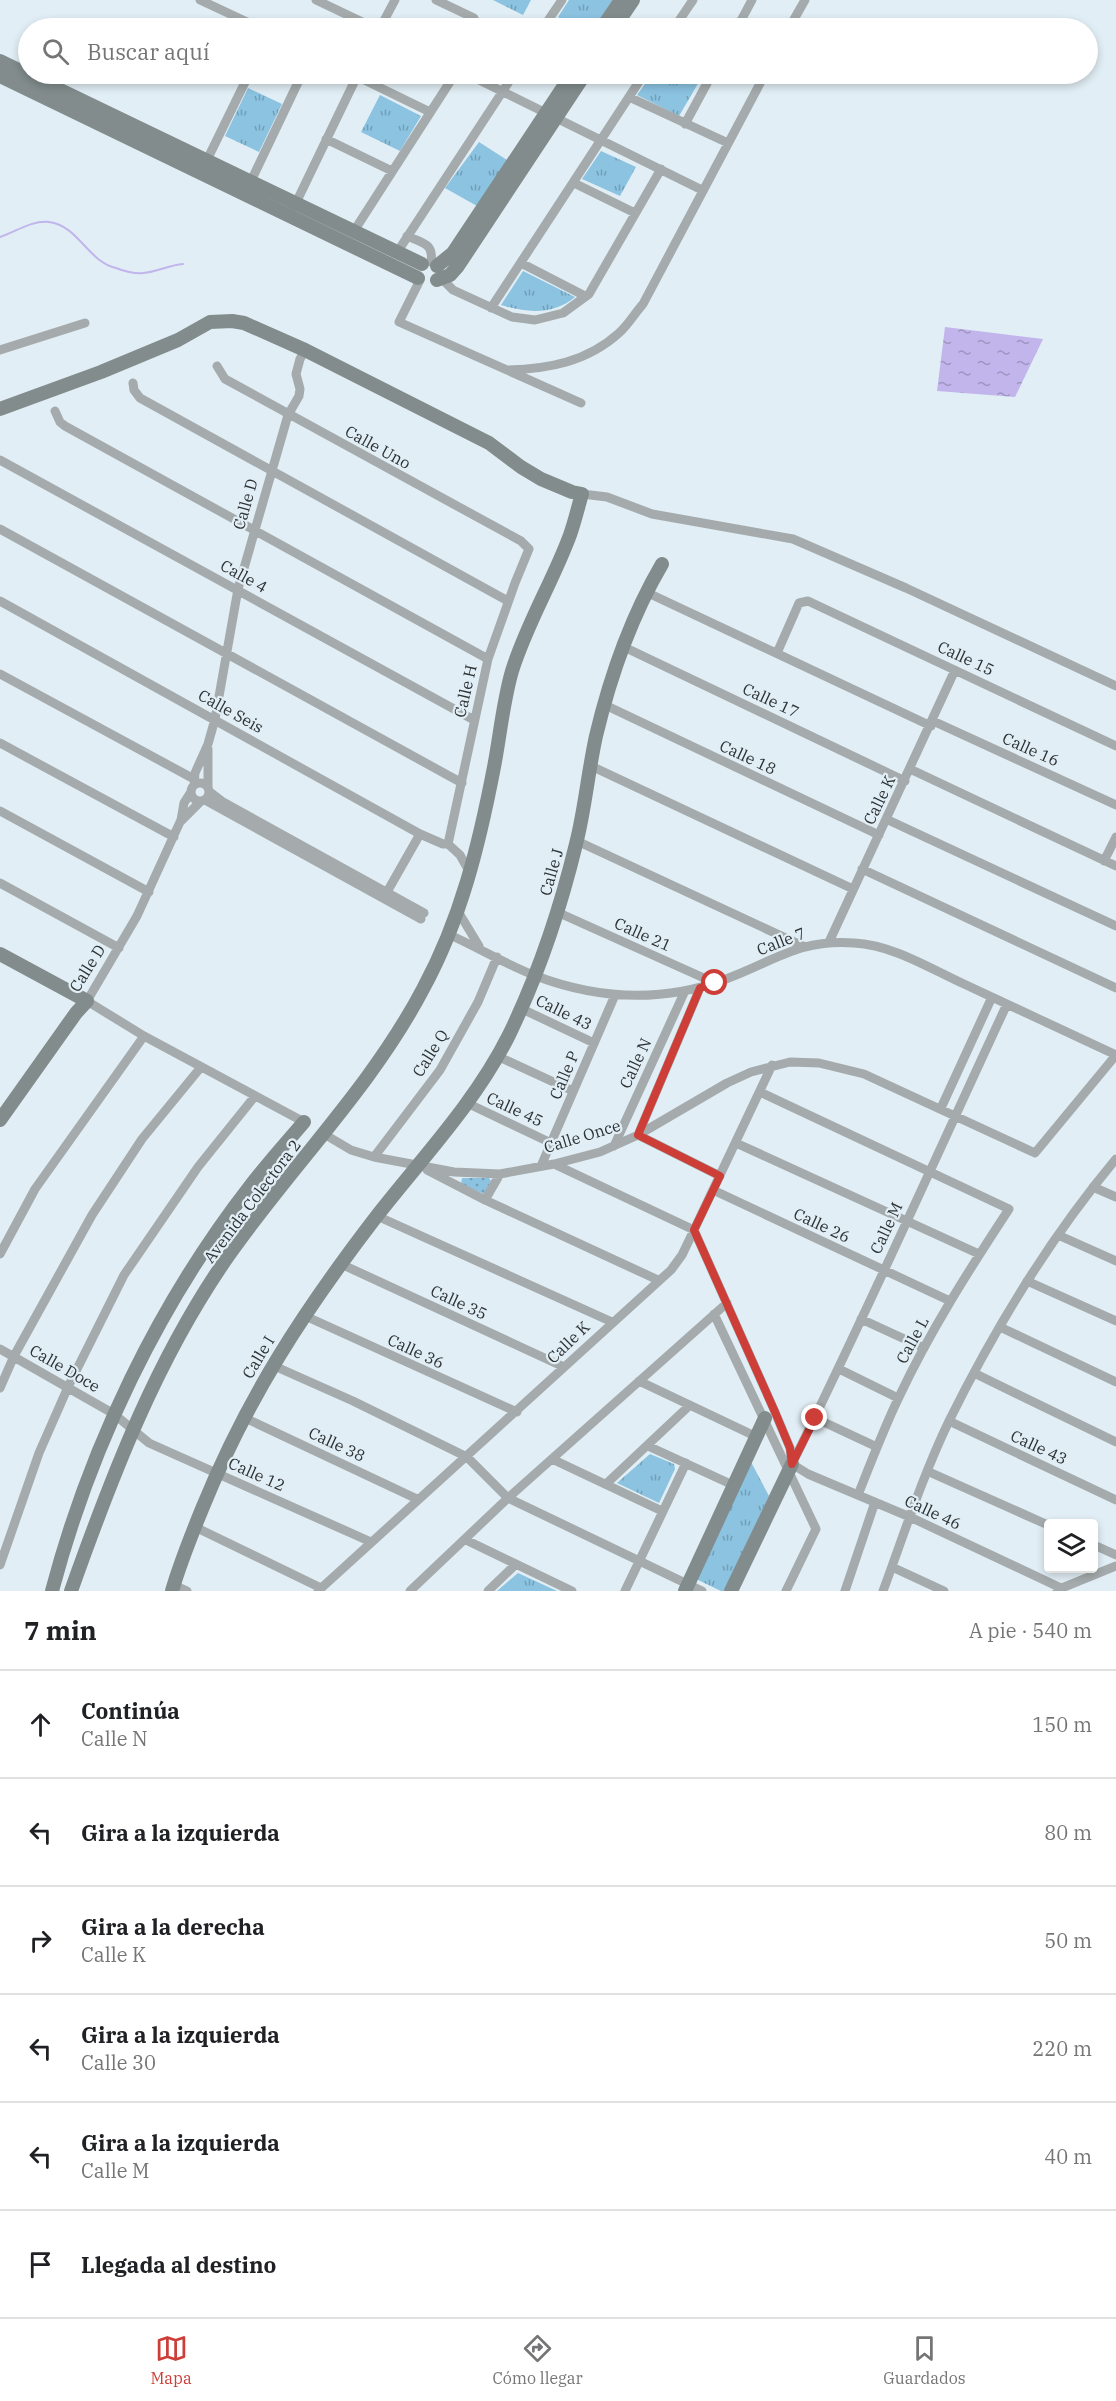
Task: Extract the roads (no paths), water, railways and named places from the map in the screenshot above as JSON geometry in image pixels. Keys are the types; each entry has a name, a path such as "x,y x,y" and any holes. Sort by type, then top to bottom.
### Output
{"street":[{"path":"200,0 239,18"},
{"path":"316,0 354,18"},
{"path":"385,18 395,0"},
{"path":"436,0 474,18"},
{"path":"550,18 562,0"},
{"path":"609,18 621,0"},
{"path":"621,18 633,0"},
{"path":"681,18 693,0"},
{"path":"743,18 753,0"},
{"path":"795,18 805,0"},
{"path":"0,62 18,71"},
{"path":"0,76 429,273"},
{"path":"46,84 251,181 293,209 354,231 398,251 453,290 512,316 535,320 563,313 585,296 661,169"},
{"path":"207,160 244,84"},
{"path":"251,181 297,84"},
{"path":"293,209 351,84"},
{"path":"375,84 430,112"},
{"path":"354,231 448,84"},
{"path":"486,84 702,190"},
{"path":"398,251 507,84"},
{"path":"551,115 567,84"},
{"path":"577,84 551,115 453,253 429,273 399,322 581,403"},
{"path":"491,308 637,84"},
{"path":"685,124 707,84"},
{"path":"507,370 542,369 582,358 620,333 643,304 760,84"},
{"path":"629,97 728,143"},
{"path":"326,139 392,171"},
{"path":"574,183 636,213"},
{"path":"407,236 429,246 432,253 429,273"},
{"path":"521,263 585,296"},
{"path":"0,409 159,348 210,322 221,320 243,323 305,350 489,443 541,479 572,492 608,497 652,514 794,539 906,588 1116,686"},
{"path":"0,350 85,323"},
{"name":"Calle D","path":"0,1120 87,1001 119,948 180,822 184,803 193,785 215,719 238,589 288,415 299,396 300,389 296,374 305,350"},
{"name":"Calle Uno","path":"217,366 225,379 521,541 529,549"},
{"path":"133,383 134,390 140,399 508,601"},
{"path":"55,411 60,422 65,426 254,528 488,659"},
{"name":"Calle 4","path":"0,460 474,720"},
{"name":"Avenida Colectora 2","path":"71,1591 105,1496 132,1431 179,1336 231,1253 383,1057 422,991 450,935 459,913 483,821 511,673 529,623 570,536 582,494"},
{"path":"0,529 462,783"},
{"name":"Calle H","path":"448,844 488,659 529,549"},
{"name":"Calle J","path":"418,1166 467,1103 497,1056 534,976 557,912 577,841 596,737 605,705 624,647 646,592 662,564"},
{"name":"Calle 16","path":"646,592 932,724 1116,805"},
{"name":"Calle 15","path":"777,653 799,603 803,600 808,601 1116,746"},
{"name":"Calle Seis","path":"0,601 420,834 448,844"},
{"name":"Calle 17","path":"624,647 904,781"},
{"name":"Calle K","path":"829,942 956,670"},
{"path":"0,674 193,785 201,783 206,795 423,916 387,892 223,802 206,795 195,799 193,785"},
{"name":"Calle 18","path":"605,705 879,835"},
{"path":"0,743 174,837"},
{"name":"Calle D","path":"180,822 206,795 208,744"},
{"path":"591,766 853,889"},
{"path":"910,769 1116,866"},
{"path":"0,811 148,892"},
{"path":"886,819 1116,926"},
{"path":"387,892 420,834"},
{"path":"1104,861 1116,837"},
{"path":"577,841 803,946"},
{"path":"448,844 465,860 470,873"},
{"path":"862,869 1116,988"},
{"path":"0,883 119,948"},
{"name":"Calle 21","path":"557,912 715,983"},
{"path":"459,913 480,948"},
{"name":"Calle 7","path":"450,935 534,976 573,988 615,995 642,996 684,993 748,971 803,946 829,942 881,946 1116,1055"},
{"path":"0,954 87,1001 144,1036 304,1122"},
{"name":"Calle Q","path":"374,1157 440,1070 478,1002 497,957"},
{"name":"Calle N","path":"638,1135 700,988"},
{"name":"Calle N","path":"614,1146 684,993"},
{"name":"Calle P","path":"541,1166 615,995"},
{"path":"941,1108 992,997"},
{"name":"Calle M","path":"790,1467 839,1369 1007,1004"},
{"name":"Calle 43","path":"520,1008 594,1043"},
{"path":"0,1254 35,1189 144,1036"},
{"name":"Calle Once","path":"324,1134 351,1150 374,1157 454,1172 500,1174 554,1164 614,1146 638,1135 727,1083 772,1065 790,1062 819,1063 843,1067 864,1074 1035,1153 1116,1055"},
{"path":"497,1056 573,1091"},
{"name":"Calle K","path":"320,1589 671,1270 682,1255 772,1065"},
{"path":"0,1388 14,1356 92,1215 142,1139 201,1067"},
{"path":"760,1092 928,1173"},
{"path":"0,1564 39,1453 68,1387 124,1275 198,1167 255,1096"},
{"name":"Calle 45","path":"467,1103 551,1143"},
{"name":"Avenida Colectora 2","path":"52,1591 70,1526 114,1414 161,1323 203,1253 250,1185 304,1122"},
{"path":"638,1135 720,1176"},
{"path":"736,1143 980,1254"},
{"path":"883,1591 927,1471 974,1373 1027,1281 1093,1187 1116,1159"},
{"path":"554,1164 694,1230 727,1303 816,1529 786,1591"},
{"path":"418,1166 485,1200 658,1280"},
{"name":"Calle I","path":"173,1588 217,1472 243,1417 272,1365 303,1315 377,1216 418,1166"},
{"name":"Calle L","path":"858,1495 898,1398 924,1348 950,1301 1009,1209 928,1173"},
{"path":"485,1200 500,1174"},
{"path":"1093,1187 1116,1197"},
{"name":"Calle 26","path":"713,1190 950,1301"},
{"path":"377,1216 612,1322"},
{"path":"1058,1235 1116,1261"},
{"path":"682,1255 691,1250 708,1260"},
{"name":"Calle 35","path":"341,1264 564,1367"},
{"path":"1027,1281 1116,1321"},
{"path":"410,1591 508,1498 727,1303"},
{"path":"714,1314 770,1415"},
{"name":"Calle 36","path":"303,1315 517,1412"},
{"path":"861,1319 924,1348"},
{"path":"1000,1327 1116,1382"},
{"name":"Calle Doce","path":"0,1348 114,1414 132,1431"},
{"path":"272,1365 467,1456 508,1498 639,1561 687,1588 702,1591"},
{"path":"839,1369 898,1398"},
{"path":"974,1373 1116,1442"},
{"path":"639,1381 757,1437"},
{"path":"606,1484 690,1405"},
{"path":"687,1588 757,1437 770,1415"},
{"name":"Calle 38","path":"243,1417 417,1499"},
{"path":"815,1418 877,1447"},
{"name":"Calle 43","path":"949,1421 1116,1500"},
{"name":"Calle 12","path":"132,1431 149,1443 371,1542"},
{"path":"648,1446 735,1486"},
{"path":"552,1459 662,1511"},
{"path":"625,1591 686,1463"},
{"path":"731,1591 790,1467"},
{"name":"Calle 46","path":"790,1467 910,1517 1058,1590"},
{"path":"927,1471 1044,1523"},
{"path":"845,1591 875,1502"},
{"path":"195,1527 320,1589"},
{"path":"466,1540 568,1590"},
{"path":"1098,1547 1116,1555"},
{"path":"488,1591 515,1565"},
{"path":"892,1566 944,1591"},
{"path":"1058,1590 1116,1566"},
{"path":"173,1588 187,1591"}],"water":[{"path":"945,327 1043,339 1015,397 937,391"}],"waterway":[{"path":"0,237 30,225 49,222 68,230 106,264 122,270 143,273 183,264"}]}
